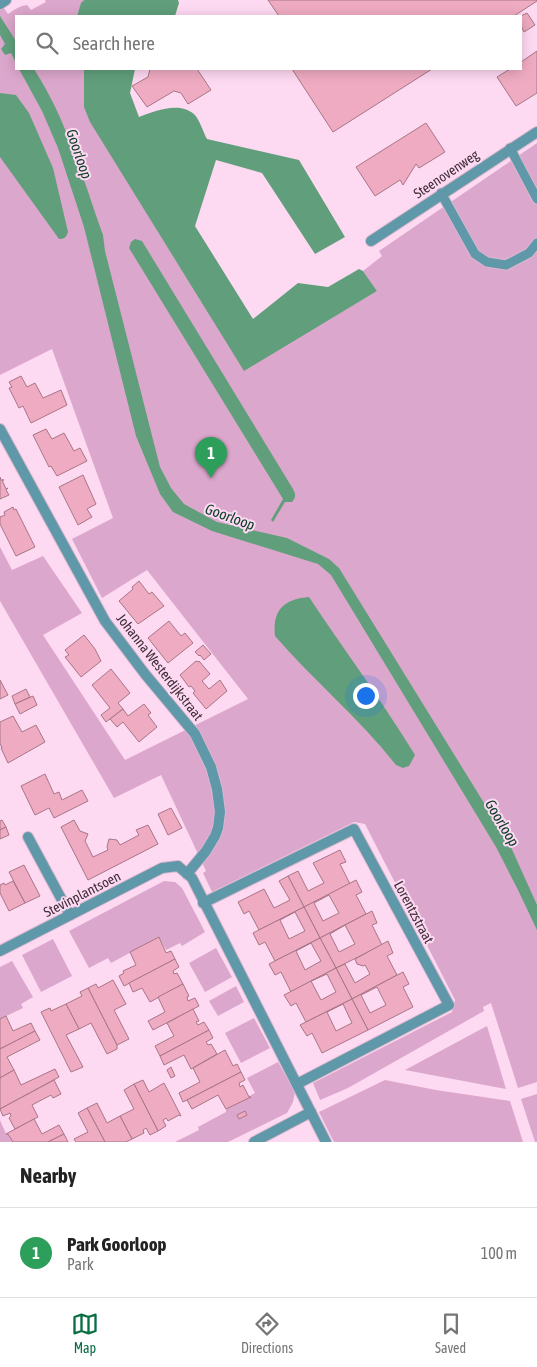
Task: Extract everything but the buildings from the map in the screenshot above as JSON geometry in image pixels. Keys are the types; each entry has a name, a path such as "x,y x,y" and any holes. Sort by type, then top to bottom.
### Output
{"street":[{"path":"0,4 6,0"},
{"name":"Steenovenweg","path":"371,241 537,132"},
{"name":"Johanna Westerdijkstraat","path":"0,429 106,621 145,674 195,734 211,767 220,812 218,828 206,851 187,874"},
{"name":"Lorentzstraat","path":"203,903 354,829 449,1005 297,1084"},
{"path":"28,837 70,915"},
{"name":"Stevinplantsoen","path":"0,951 162,868 178,866 187,874"},
{"path":"187,874 192,878 203,903 326,1142"},
{"path":"254,1142 311,1112"}],"lane":[{"path":"510,148 537,199"},
{"path":"442,193 475,254 487,262 506,264 529,253 537,243"}],"shaded area":[{"path":"45,0 84,0 77,15 15,15 15,70 95,70 257,362 377,291 363,271 382,256 379,251 537,143 537,1082 518,1088 491,1003 483,1007 484,1011 348,1088 320,1100 313,1083 452,1012 455,1000 365,824 354,822 212,892 203,873 206,871 161,775 114,798 0,601 0,547 12,570 43,556 82,613 43,635 125,760 248,699 147,570 102,598 72,539 113,518 52,349 0,375 0,2 8,14 19,7 27,5 31,10 46,2"},
{"path":"84,0 178,0 179,3 175,15 77,15 81,3"},
{"path":"0,16 15,39 15,61 11,53 5,55 1,49 5,44 0,35"},
{"path":"20,70 35,70 46,88 65,129 81,171 103,235 105,251 160,467 171,488 184,504 217,522 287,538 329,559 339,568 510,845 537,905 537,930 496,847 331,575 318,564 212,531 173,512 160,494 136,436 84,227 58,148 42,111"},
{"path":"84,70 135,70 130,93 139,117 166,108 181,108 194,114 207,139 299,160 345,237 315,254 262,173 216,160 195,226 253,319 298,283 328,287 359,269 363,271 377,291 244,371 90,122 84,107"},
{"path":"0,93 16,95 29,113 53,168 68,232 64,238 59,239 0,157"},
{"path":"135,239 142,241 293,489 294,499 292,502 285,502 273,522 271,520 283,499 129,248 131,242"},
{"path":"309,597 415,755 409,766 403,768 396,765 275,636 276,619 282,607 293,600"},
{"path":"164,881 175,882 182,888 205,932 182,946 180,943 166,950 159,937 111,963 108,958 89,968 69,931"},
{"path":"53,939 72,976 41,992 22,955"},
{"path":"216,948 232,977 205,992 189,963"},
{"path":"12,961 33,997 21,1004 23,1008 0,1019 0,967"},
{"path":"236,986 244,1002 218,1016 209,1001"},
{"path":"254,1018 270,1048 241,1063 225,1033"},
{"path":"487,1026 506,1089 405,1070"},
{"path":"278,1062 295,1092 293,1102 287,1113 228,1142 175,1142 199,1130 198,1127 255,1093 247,1078"},
{"path":"385,1080 510,1101 523,1142 334,1142 319,1112"},
{"path":"537,1094 537,1142 535,1142 521,1099"},
{"path":"0,1120 6,1134 8,1134 13,1142 0,1142"}],"place":[{"name":"Park Goorloop","path":"211,478"}],"water label":[{"name":"Goorloop","path":"79,154"},
{"name":"Goorloop","path":"230,517"},
{"name":"Goorloop","path":"502,823"}]}
